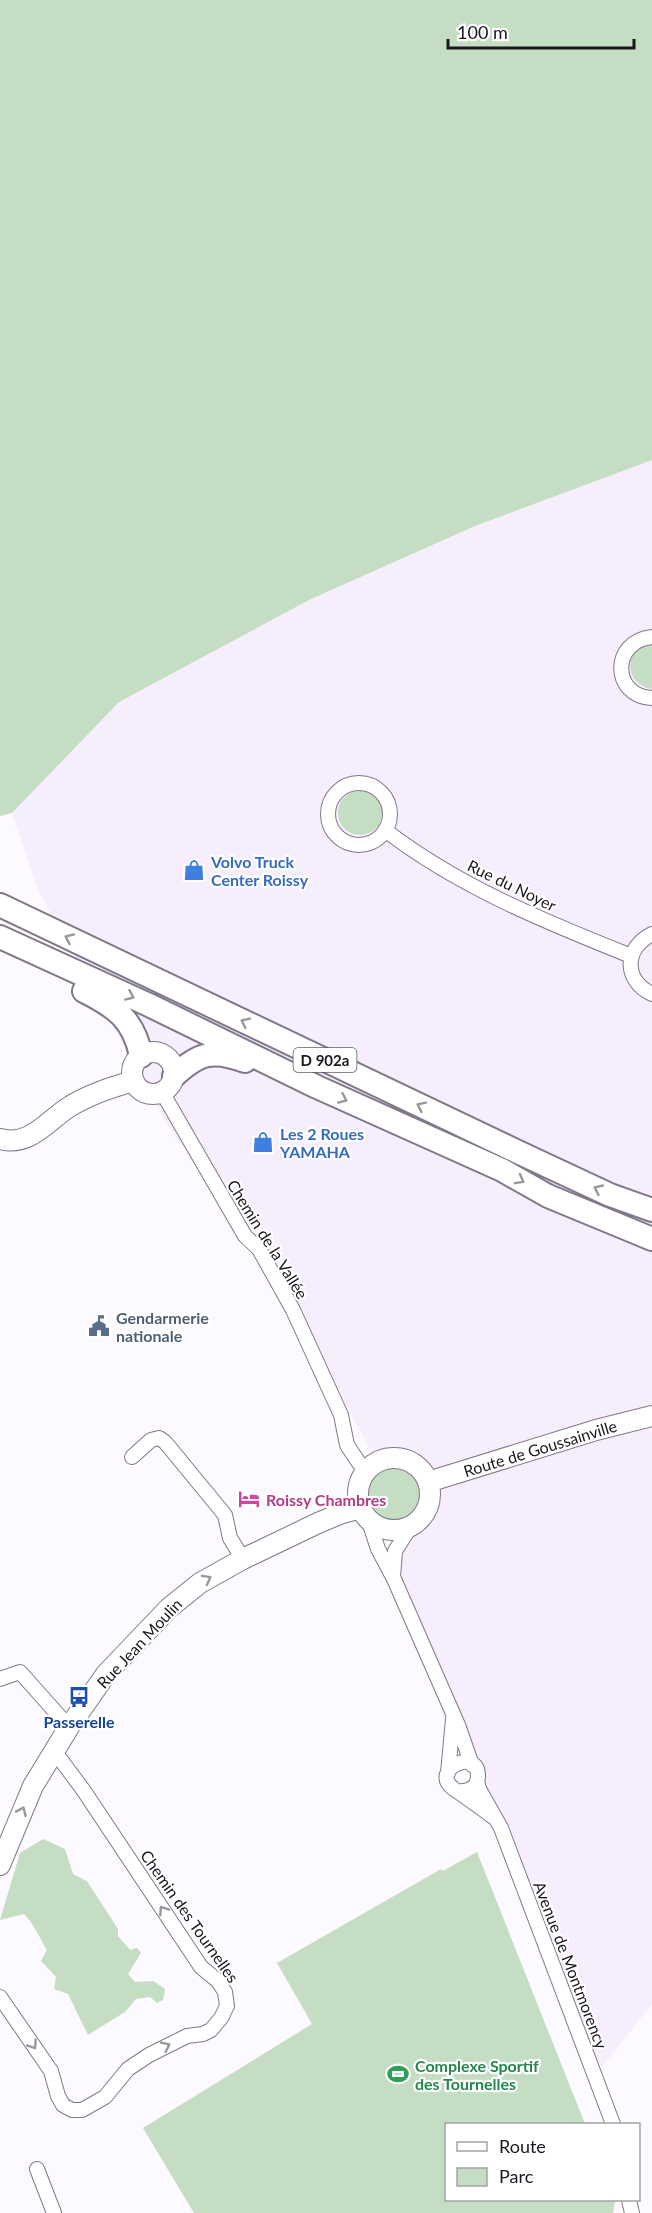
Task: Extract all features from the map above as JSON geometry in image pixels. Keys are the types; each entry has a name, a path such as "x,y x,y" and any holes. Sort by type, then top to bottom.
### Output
{"main road":[{"name":"D 902a","path":"0,905 520,1153 610,1195 652,1210"},
{"name":"D 902a","path":"0,937 149,1005 317,1087 502,1170 548,1196 652,1239"},
{"path":"0,943 31,963 111,1005 127,1021 141,1056"},
{"path":"168,1084 186,1064 204,1054 230,1055 317,1087"}],"street":[{"path":"652,637 643,638 629,646 621,662 621,670 628,688 636,694 652,698"},
{"path":"351,783 371,785 380,791 390,809 385,830 370,843 350,844 341,839 333,832 327,813 334,794 351,783"},
{"name":"Rue du Noyer","path":"385,830 410,849 492,895 534,916 631,956"},
{"path":"652,934 643,938 631,956 632,975 637,984 652,994"},
{"path":"148,1053 161,1054 171,1063 168,1084 149,1094 137,1087 133,1067 141,1056 148,1053"},
{"path":"0,1139 25,1139 47,1125 67,1108 104,1089 134,1081"},
{"name":"Chemin de la Vallée","path":"168,1084 245,1236 259,1249 293,1310 341,1415 347,1445 359,1463 367,1470"},
{"name":"Route de Goussainville","path":"428,1482 596,1430 652,1416"},
{"path":"132,1457 151,1440 159,1438 165,1442 225,1515 230,1538 243,1559"},
{"path":"394,1580 395,1551 402,1537 422,1517 429,1506 431,1494 422,1471 413,1463 401,1459 383,1461 367,1470 359,1488 357,1513 394,1580 454,1717 472,1765 477,1772 476,1785 468,1791 458,1791"},
{"path":"357,1513 377,1526 389,1530 401,1530 411,1526"},
{"name":"Rue Jean Moulin","path":"0,1865 33,1786 69,1727 106,1674 169,1608 200,1583 243,1559 357,1513"},
{"path":"0,1679 20,1672 69,1727"},
{"path":"454,1717 448,1773 450,1785 496,1819"},
{"name":"Chemin des Tournelles","path":"0,1996 51,2071 63,2105 72,2110 82,2109 105,2097 128,2069 149,2055 187,2036 203,2034 211,2030 221,2018 226,2006 225,1992 218,1981 201,1967 84,1791 55,1752"},
{"path":"448,1773 456,1763 466,1761 472,1765"},
{"name":"Avenue de Montmorency","path":"477,1780 479,1789 496,1819 613,2123"},
{"path":"37,2169 54,2213"}],"shaded area":[{"path":"652,460 652,2004 598,2072 402,1583 367,1443 292,1306 168,1126 38,890 12,813 119,702 299,605 475,526"}],"green space":[{"path":"0,0 652,0 652,460 475,526 309,600 119,702 12,813 0,816"},
{"path":"652,644 652,689 642,686 636,680 630,666 636,652"},
{"path":"360,791 369,792 376,797 381,804 381,822 376,829 369,834 360,835 351,834 344,829 339,822 338,813 339,804 344,797 351,792"},
{"path":"390,1468 400,1468 410,1472 418,1480 422,1495 418,1510 410,1518 400,1522 390,1522 380,1518 372,1510 368,1500 368,1490 372,1480 380,1472"},
{"path":"43,1839 65,1849 73,1874 87,1881 118,1929 118,1936 130,1950 137,1948 141,1953 128,1974 135,1982 153,1981 165,1989 163,2000 157,2003 150,1997 136,1999 125,2012 88,2035 68,1994 54,1989 56,1977 41,1961 47,1950 28,1918 24,1914 0,1920 20,1853"},
{"name":"Complexe Sportif des Tournelles","path":"477,1852 585,2123 445,2123 445,2201 615,2201 613,2213 194,2213 143,2128 312,2024 277,1963 441,1869 443,1871"}],"place":[{"name":"Volvo Truck Center Roissy","path":"194,870"},
{"name":"Les 2 Roues YAMAHA","path":"263,1142"},
{"name":"Gendarmerie nationale","path":"99,1326"},
{"name":"Roissy Chambres","path":"249,1499"},
{"name":"Passerelle","path":"79,1697"},
{"name":"Complexe Sportif des Tournelles","path":"398,2074"}]}
